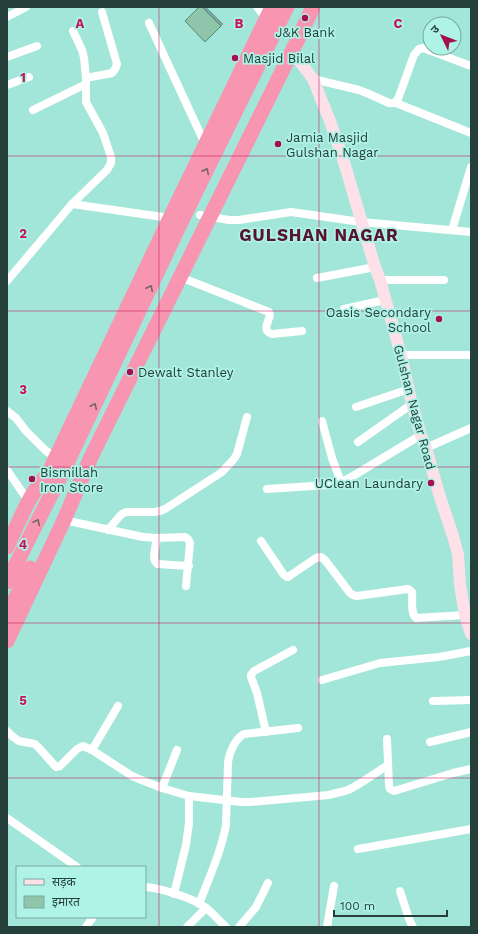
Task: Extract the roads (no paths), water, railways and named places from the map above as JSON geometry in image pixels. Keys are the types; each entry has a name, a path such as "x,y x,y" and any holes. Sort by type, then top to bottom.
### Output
{"highway":[{"path":"7,582 170,218 205,144 253,60 287,7"},
{"path":"7,616 205,216 302,7"},
{"path":"7,641 64,520 91,457 180,277 205,216 292,51 313,7"},
{"path":"7,547 38,487 49,472 58,465 61,460 184,218 253,60 265,11"}],"street":[{"path":"7,17 26,7"},
{"path":"33,110 86,81 115,71 117,64 102,12"},
{"path":"149,23 205,144"},
{"path":"7,281 72,204 107,170 111,163 111,157 102,133 86,102 84,58 73,31"},
{"path":"7,57 37,46"},
{"path":"396,103 414,55 419,49 423,48 471,66"},
{"name":"Gulshan Nagar Road","path":"292,51 313,79 336,139 380,280 401,355 412,404 458,554 460,585 471,634"},
{"path":"7,85 29,77"},
{"path":"313,79 360,90 389,103 396,103 471,133"},
{"path":"452,230 471,167"},
{"path":"72,204 170,218"},
{"path":"205,216 228,220 239,220 291,212 361,222 471,232"},
{"path":"317,278 375,267"},
{"path":"180,277 269,312 270,315 266,330 270,334 302,331"},
{"path":"380,280 444,280"},
{"path":"344,309 385,300"},
{"path":"401,355 471,355"},
{"path":"356,407 409,389"},
{"path":"358,442 412,404"},
{"path":"7,411 16,418 26,431 45,450 61,460"},
{"path":"108,530 122,514 129,512 160,511 222,472 237,454 247,417"},
{"path":"322,421 332,458 341,482"},
{"path":"426,448 471,428"},
{"path":"267,489 341,482 421,435"},
{"path":"7,470 29,502"},
{"path":"64,520 143,537 187,538 190,543 186,586"},
{"path":"158,538 154,558 157,564 188,566"},
{"path":"261,541 284,575 287,577 316,558 321,557 353,595 357,596 408,589 412,592 413,613 414,617 416,618 468,616"},
{"path":"266,732 258,693 251,675 254,671 293,650"},
{"path":"322,680 380,662 439,657 471,651"},
{"path":"433,701 471,700"},
{"path":"92,750 118,706"},
{"path":"187,927 203,906 222,845 226,825 228,762 230,754 241,735 298,728"},
{"path":"7,731 19,741 35,744 56,767 60,766 83,746 92,750 132,776 162,788 189,796 241,802 329,795 353,787 388,765"},
{"path":"430,742 471,732"},
{"path":"387,738 389,786 390,789 394,791 471,769"},
{"path":"162,788 177,750"},
{"path":"174,894 187,840 189,823 189,796"},
{"path":"7,818 76,866"},
{"path":"358,849 471,829"},
{"path":"239,927 256,907 268,883"},
{"path":"327,927 334,886"},
{"path":"146,887 174,894 203,906 226,927"},
{"path":"400,891 413,927"},
{"path":"86,927 92,918"}],"place":[{"name":"J&K Bank","path":"305,18"},
{"name":"Masjid Bilal","path":"235,58"},
{"name":"Jamia Masjid Gulshan Nagar","path":"278,144"},
{"name":"Oasis Secondary School","path":"439,319"},
{"name":"Dewalt Stanley","path":"130,372"},
{"name":"Bismillah Iron Store","path":"32,479"},
{"name":"UClean Laundary","path":"431,483"}],"district":[{"name":"GULSHAN NAGAR","path":"319,235"}]}
